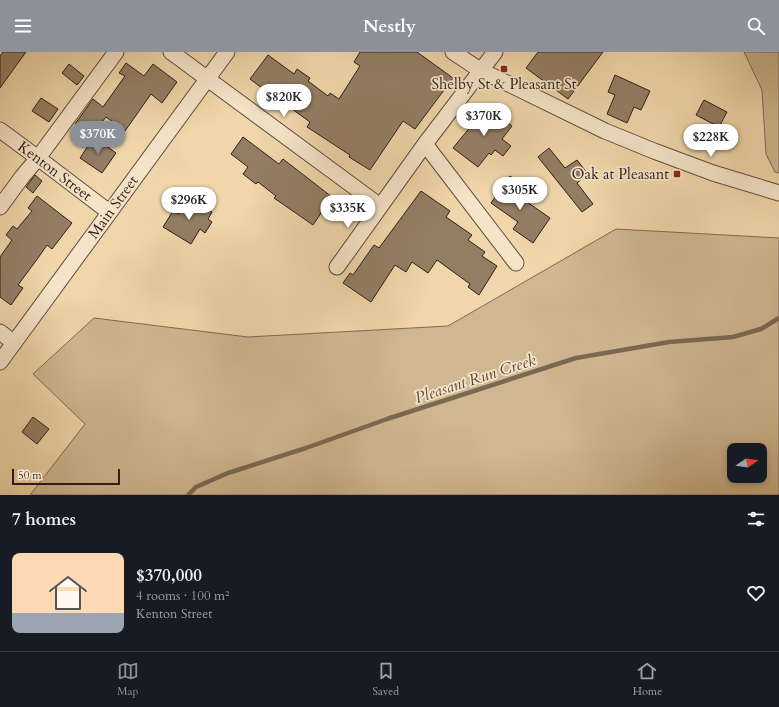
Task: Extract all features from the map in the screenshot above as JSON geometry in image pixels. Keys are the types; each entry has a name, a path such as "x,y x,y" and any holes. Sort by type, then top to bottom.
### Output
{"street":[{"path":"0,207 116,52"},
{"path":"171,52 380,206"},
{"name":"Main Street","path":"0,362 227,52"},
{"path":"453,52 480,70 605,131 635,144 713,173 779,194"},
{"path":"337,267 425,144 495,52"},
{"name":"Kenton Street","path":"0,130 110,212"},
{"path":"425,144 516,263"},
{"path":"0,332 14,343"}],"shaded area":[{"path":"744,52 779,52 779,173 775,172 766,154 762,90"},
{"path":"616,229 779,238 779,495 30,495 85,424 33,374 94,318 248,337 448,326"}],"building":[{"path":"3,52 26,52 0,88 0,56"},
{"path":"360,52 417,52 453,78 415,129 403,121 370,170 307,127 310,122 292,109 294,106 273,91 271,95 250,79 268,55 294,74 297,69 310,78 308,81 328,96 330,93 339,99 360,66 354,62"},
{"path":"538,52 603,52 568,99 526,68"},
{"path":"126,63 144,76 153,64 177,82 162,103 151,94 125,131 106,117 91,136 75,124 93,99 103,107 125,76 119,73"},
{"path":"69,64 84,76 77,85 62,73"},
{"path":"615,75 650,91 641,110 634,107 627,123 607,114 615,95 608,92"},
{"path":"41,98 58,109 49,122 32,111"},
{"path":"704,100 727,112 719,127 696,115"},
{"path":"484,105 512,126 502,139 511,146 503,156 495,150 491,155 489,153 478,167 453,148 476,120 474,119"},
{"path":"94,137 116,153 102,173 80,158"},
{"path":"243,137 279,164 283,159 332,197 313,225 274,198 276,196 258,182 256,184 243,174 248,167 231,154"},
{"path":"549,148 565,168 577,160 588,174 577,183 593,204 582,212 538,157"},
{"path":"35,175 42,181 33,193 26,187"},
{"path":"510,176 521,184 514,193 550,218 533,243 513,229 518,222 491,203"},
{"path":"421,191 450,211 446,217 472,235 468,240 485,252 482,256 497,266 479,295 468,287 470,284 437,260 428,273 412,262 406,272 395,265 371,302 343,283 350,273 353,275 374,245 379,248"},
{"path":"37,196 72,223 52,249 47,245 18,285 23,288 11,305 0,297 0,257 12,240 6,235 13,226 17,229 32,211 28,208"},
{"path":"189,198 212,212 208,219 212,222 205,233 200,229 191,244 163,227 173,211 179,214"},
{"path":"33,417 49,429 37,444 22,432"}],"waterway":[{"name":"Pleasant Run Creek","path":"188,495 196,487 228,473 306,448 387,419 576,358 669,342 733,337 761,329 779,318"}],"place":[{"name":"Shelby St & Pleasant St","path":"504,69"},
{"name":"Oak at Pleasant","path":"677,174"}]}
